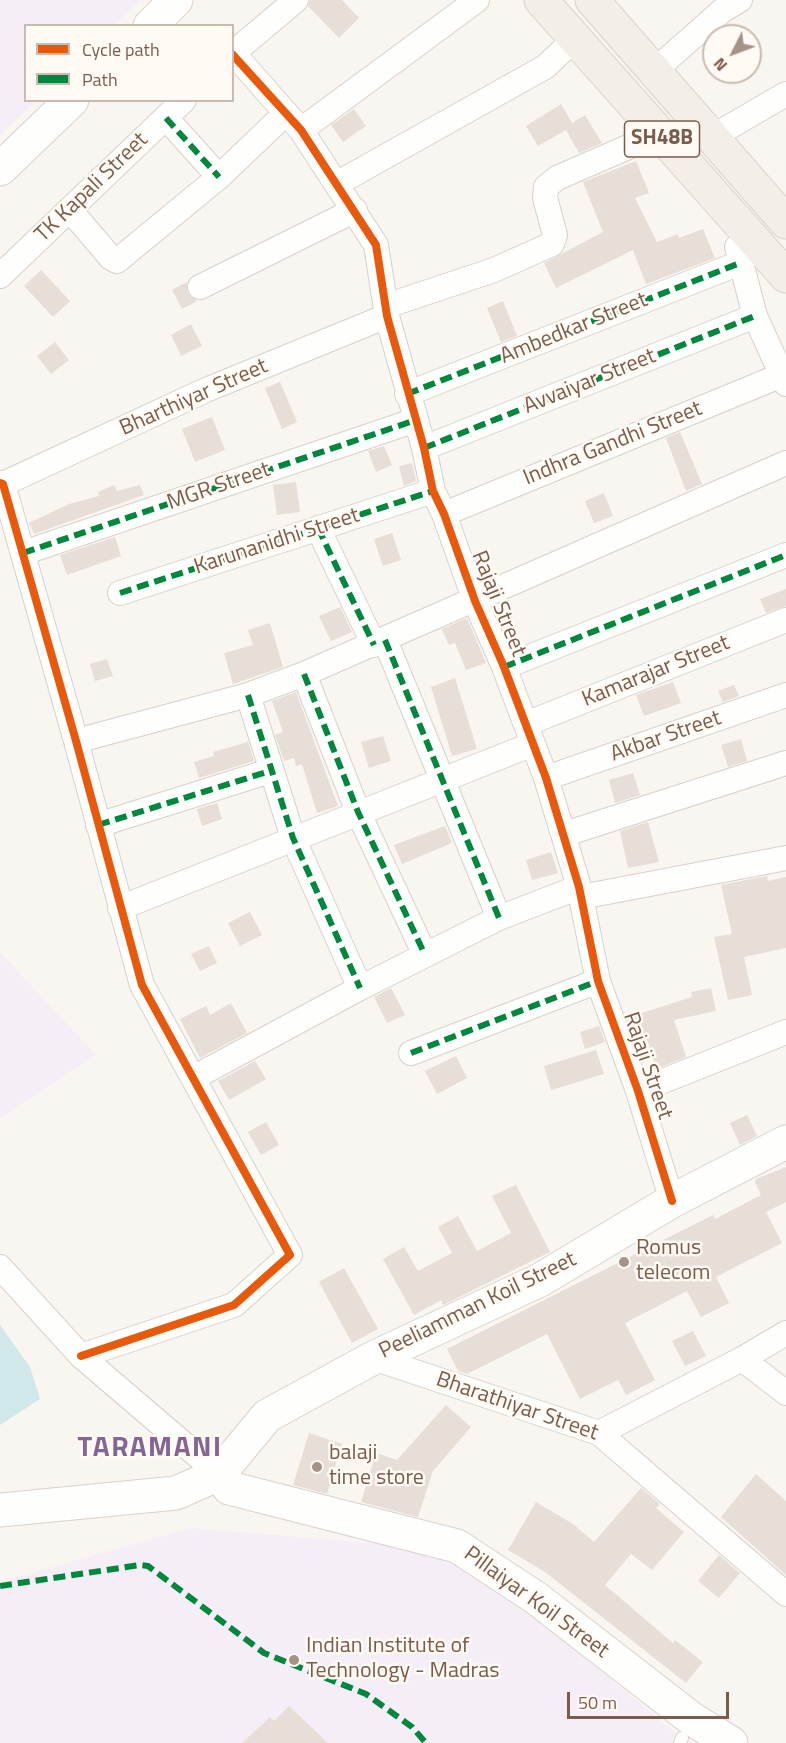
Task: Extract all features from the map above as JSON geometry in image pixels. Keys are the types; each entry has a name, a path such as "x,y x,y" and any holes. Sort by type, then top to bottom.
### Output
{"main road":[{"name":"SH48B","path":"541,0 786,276"},
{"name":"SH48B","path":"600,3 711,137 782,211"}],"street":[{"path":"152,24 176,0"},
{"path":"234,53 296,0"},
{"path":"70,210 111,258 117,261 219,177 293,122 477,0"},
{"path":"654,71 723,10 740,0"},
{"path":"338,183 545,68 576,38"},
{"name":"Rajaji Street","path":"234,55 293,122 338,183 376,245 387,311 407,394 424,448 433,491 444,513 475,601 504,667 546,778 580,892 598,981 638,1091 672,1201"},
{"path":"711,137 786,94"},
{"path":"0,170 70,102"},
{"name":"TK Kapali Street","path":"0,276 182,102"},
{"path":"166,118 219,177"},
{"name":"Bharthiyar Street","path":"2,484 206,390 387,311 494,270 552,244 555,235 545,198 546,187 557,178 658,134"},
{"path":"200,287 355,210"},
{"path":"730,215 740,263 755,316 784,380"},
{"name":"Ambedkar Street","path":"407,394 740,263"},
{"name":"Avvaiyar Street","path":"424,448 755,316"},
{"name":"Indhra Gandhi Street","path":"444,513 784,380"},
{"name":"MGR Street","path":"22,553 416,420"},
{"path":"76,741 248,694 304,674 786,463"},
{"path":"2,484 76,741 142,985 195,1077 290,1255 234,1305 81,1356"},
{"name":"Karunanidhi Street","path":"120,593 433,491"},
{"path":"318,528 379,642 498,918"},
{"path":"504,667 786,555"},
{"name":"Kamarajar Street","path":"120,908 440,781 530,734 786,620"},
{"path":"304,674 358,812 425,955"},
{"path":"248,694 270,771 293,838 360,988"},
{"name":"Akbar Street","path":"546,778 786,695"},
{"path":"564,834 786,763"},
{"path":"98,825 270,771"},
{"path":"195,1077 360,988 498,918 580,892 786,858"},
{"path":"411,1053 598,981"},
{"path":"638,1091 786,1032"},
{"name":"Peeliamman Koil Street","path":"0,1510 176,1493 219,1474 267,1416 373,1358 540,1280 672,1201 783,1151"},
{"path":"0,1267 81,1356 219,1474"},
{"path":"599,1433 742,1359 786,1333"},
{"name":"Bharathiyar Street","path":"373,1358 599,1433 786,1594"},
{"path":"742,1359 786,1393"},
{"name":"Pillaiyar Koil Street","path":"219,1474 229,1488 457,1546 536,1598 692,1719 731,1743"}],"shaded area":[{"path":"0,0 140,0 115,24 24,24 24,102 35,102 0,135"},
{"path":"0,952 96,1055 0,1118"},
{"name":"Indian Institute of Technology - Madras","path":"191,1528 456,1550 682,1738 693,1743 0,1743 0,1582"}],"water":[{"path":"0,1325 30,1367 40,1399 0,1425"}],"building":[{"path":"310,0 342,0 359,18 339,38 308,6"},
{"path":"561,104 572,123 585,115 602,143 579,153 566,130 538,146 526,126"},
{"path":"354,109 366,126 343,142 331,125"},
{"path":"636,161 649,193 635,198 657,242 678,234 679,238 703,229 715,258 646,284 633,250 556,288 544,263 603,232 583,182"},
{"path":"41,270 70,301 53,317 24,286"},
{"path":"187,282 188,294 197,301 182,309 172,290"},
{"path":"503,301 517,336 501,342 487,308"},
{"path":"191,324 202,346 181,356 171,335"},
{"path":"55,342 69,360 51,374 37,356"},
{"path":"280,382 297,422 282,429 265,388"},
{"path":"212,417 225,450 195,462 182,429"},
{"path":"680,432 702,484 686,491 666,438"},
{"path":"384,446 392,465 376,472 368,451"},
{"path":"412,463 416,481 404,486 399,466"},
{"path":"296,482 300,512 277,515 273,485"},
{"path":"114,485 117,491 140,485 144,495 34,534 29,523 69,504 99,496 98,492"},
{"path":"604,493 613,516 594,523 585,501"},
{"path":"392,533 401,560 383,566 374,539"},
{"path":"115,537 121,556 67,575 60,555"},
{"path":"786,589 786,606 766,613 760,599"},
{"path":"340,607 352,632 331,641 319,616"},
{"path":"467,618 486,663 466,670 455,643 449,645 442,629"},
{"path":"270,623 283,667 233,684 224,653 253,645 248,630"},
{"path":"107,659 113,676 95,681 90,664"},
{"path":"455,678 477,749 452,756 431,687"},
{"path":"673,682 681,703 644,716 636,695"},
{"path":"734,685 739,696 723,702 718,691"},
{"path":"296,692 338,806 317,813 302,764 296,766 294,758 284,761 275,735 283,732 272,701"},
{"path":"383,736 391,761 369,768 361,742"},
{"path":"741,739 747,761 728,767 721,745"},
{"path":"248,742 254,761 199,778 194,762 214,756 213,752"},
{"path":"633,773 640,795 615,803 609,780"},
{"path":"217,803 222,819 202,826 197,809"},
{"path":"648,822 659,862 628,868 620,831"},
{"path":"445,826 452,843 402,864 394,845"},
{"path":"551,852 558,873 532,880 526,860"},
{"path":"767,876 768,881 786,877 786,948 744,957 752,995 728,1000 714,937 732,934 721,885"},
{"path":"250,912 262,935 240,946 228,923"},
{"path":"209,946 217,963 200,971 191,954"},
{"path":"391,988 405,1015 387,1023 374,997"},
{"path":"711,988 716,1011 674,1020 686,1057 656,1069 646,1036 643,1037 641,1031 632,1034 626,1018 692,997 691,992"},
{"path":"231,1003 247,1033 200,1058 180,1019 206,1006 210,1015"},
{"path":"599,1026 605,1042 585,1049 580,1032"},
{"path":"596,1050 604,1074 551,1090 544,1066"},
{"path":"456,1056 467,1078 437,1094 425,1071"},
{"path":"255,1061 266,1079 229,1100 218,1081"},
{"path":"747,1115 757,1136 740,1145 730,1123"},
{"path":"266,1122 279,1145 261,1155 248,1132"},
{"path":"786,1167 786,1202 766,1212 782,1243 716,1277 729,1303 701,1317 687,1291 625,1323 655,1380 626,1395 618,1380 580,1399 547,1334 467,1374 458,1371 447,1349 713,1215 715,1219 761,1195 755,1182 756,1179"},
{"path":"516,1185 550,1252 443,1305 441,1300 414,1315 383,1259 404,1247 418,1271 452,1253 438,1227 458,1216 477,1251 511,1233 492,1196"},
{"path":"344,1268 378,1329 352,1343 319,1282"},
{"path":"693,1331 706,1356 685,1366 672,1341"},
{"path":"446,1405 471,1427 433,1471 418,1517 361,1502 376,1453 397,1460"},
{"name":"balaji time store","path":"309,1433 342,1444 327,1494 293,1485"},
{"path":"756,1474 786,1501 786,1575 721,1517"},
{"path":"641,1488 660,1504 656,1508 684,1532 652,1570 631,1554 605,1585 673,1643 675,1640 703,1662 686,1683 545,1572 508,1550 536,1502 573,1524 594,1542"},
{"path":"719,1555 740,1573 719,1598 698,1581"},
{"path":"289,1706 328,1743 242,1743 270,1717 274,1721"}],"marked path":[{"path":"166,118 219,177"},
{"path":"407,394 740,263"},
{"path":"424,448 755,316"},
{"path":"23,553 416,420"},
{"path":"120,593 433,491"},
{"path":"318,528 374,645"},
{"path":"504,667 786,555"},
{"path":"385,640 499,918"},
{"path":"304,674 358,812 425,955"},
{"path":"248,695 293,838 360,988"},
{"path":"98,825 270,771"},
{"path":"411,1053 598,981"},
{"path":"0,1586 140,1565 148,1566 264,1653 366,1694 412,1727 426,1743"}],"cycle path":[{"path":"234,56 301,130 376,245 387,316 424,448 433,491 444,514 475,601 504,667 546,778 579,887 598,981 638,1091 672,1201"},
{"path":"0,483 3,484 76,741 142,985 290,1255 234,1305 81,1356"}],"place":[{"name":"Romus telecom","path":"624,1262"},
{"name":"balaji time store","path":"317,1467"},
{"name":"Indian Institute of Technology - Madras","path":"294,1660"}],"district":[{"name":"TARAMANI","path":"150,1449"}]}
